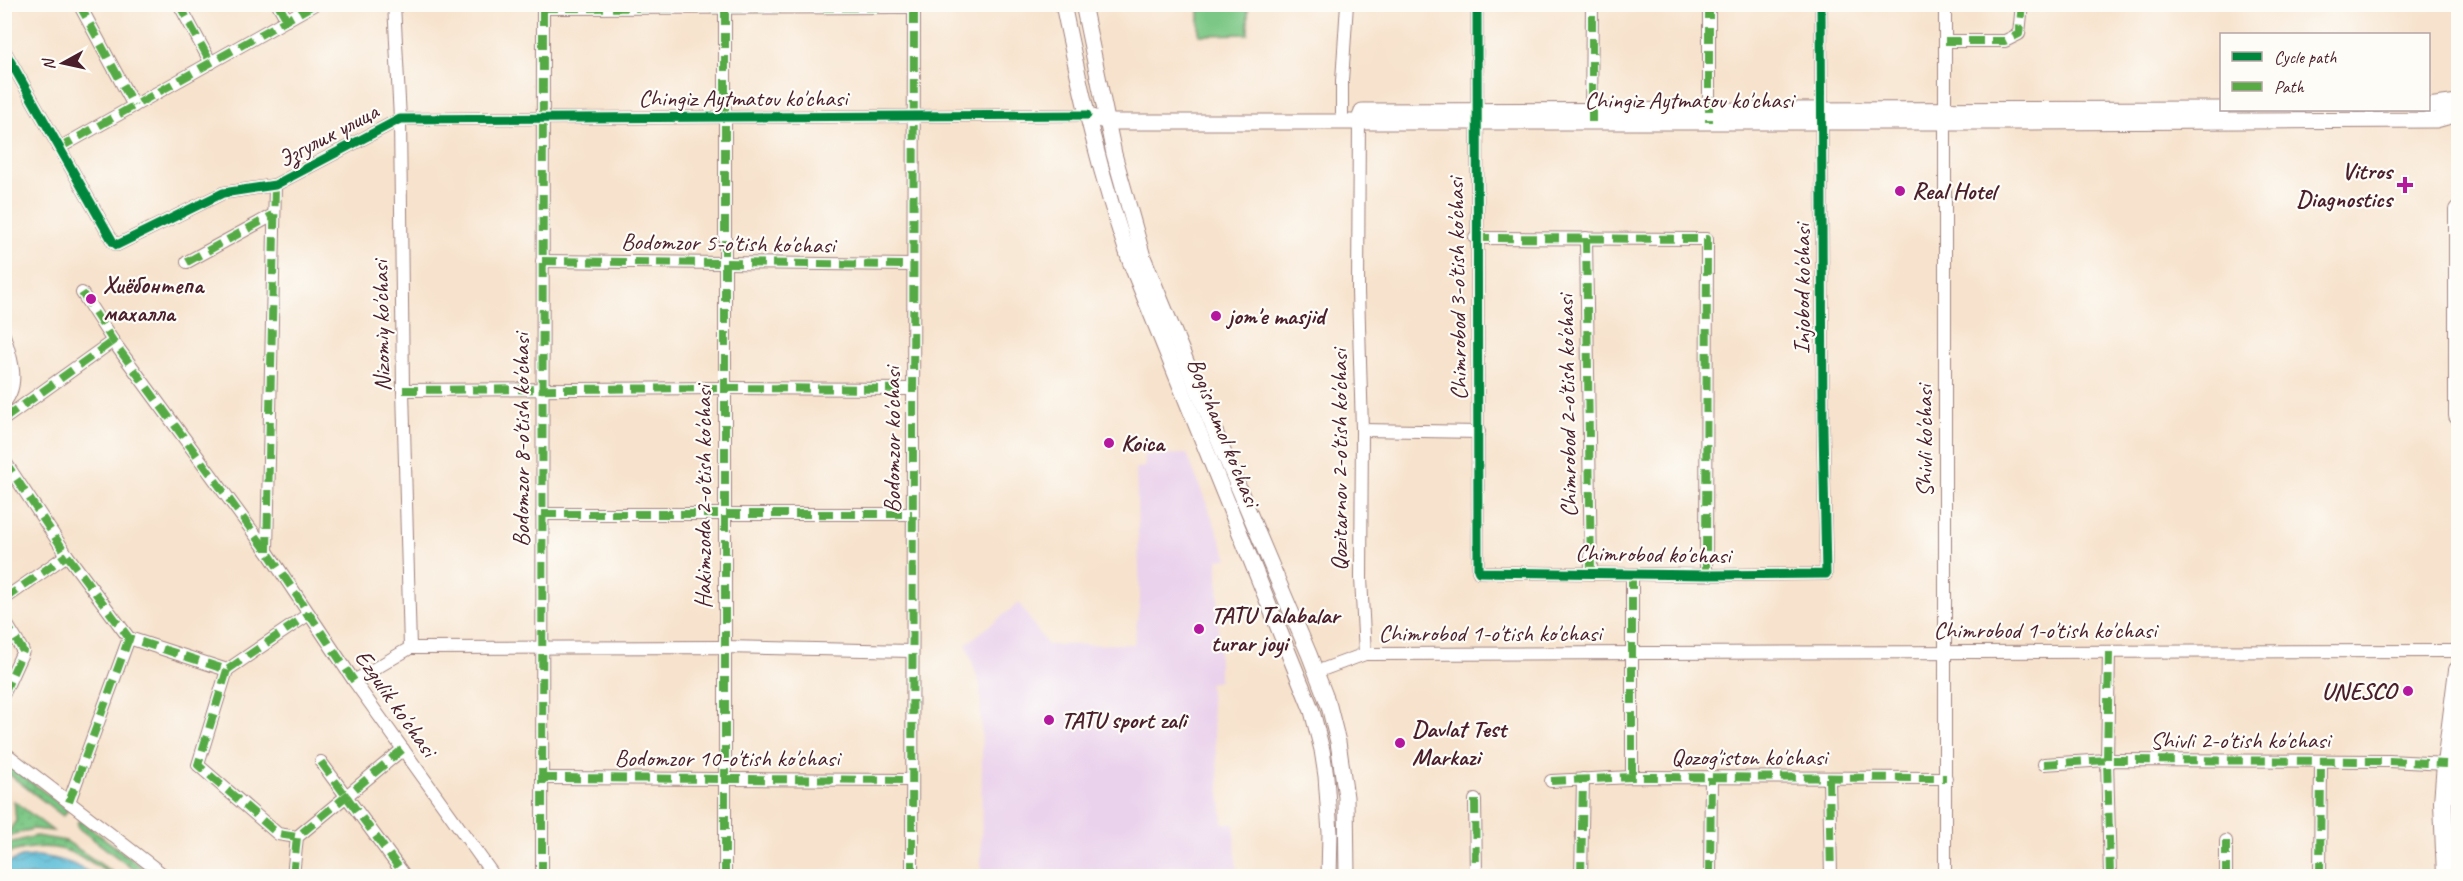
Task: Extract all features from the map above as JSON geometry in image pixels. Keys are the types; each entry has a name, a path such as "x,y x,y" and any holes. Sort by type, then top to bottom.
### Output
{"highway":[{"path":"2458,210 2458,416"},
{"path":"2446,876 2440,765 2458,670"}],"main road":[{"name":"Bogishamol ko'chasi","path":"1063,4 1101,173 1131,264 1316,672 1334,724 1347,810 1347,876"},
{"name":"Bogishamol ko'chasi","path":"1083,4 1106,116 1143,257 1318,730 1327,787 1329,876"},
{"name":"Chingiz Aytmatov ko'chasi","path":"2432,113 2458,102"},
{"name":"Chingiz Aytmatov ko'chasi","path":"1944,116 2220,109"},
{"name":"Chingiz Aytmatov ko'chasi","path":"2432,113 2458,128"},
{"name":"Chingiz Aytmatov ko'chasi","path":"1087,115 2458,114"}],"street":[{"path":"79,4 134,106"},
{"path":"179,4 211,63"},
{"path":"278,4 287,20"},
{"path":"4,50 59,148 315,4"},
{"name":"Nizomiy ko'chasi","path":"394,4 400,119 403,390 410,648"},
{"path":"1342,116 1347,4"},
{"name":"Chimrobod 3-o'tish ko'chasi","path":"1477,4 1476,238 1479,572"},
{"path":"1592,4 1592,116"},
{"path":"1709,4 1709,116"},
{"name":"Injobod ko'chasi","path":"1821,4 1826,573"},
{"name":"Shivli ko'chasi","path":"1945,4 1945,876"},
{"path":"1945,41 2005,41 2019,34 2022,4"},
{"path":"543,6 914,6"},
{"name":"Bodomzor 8-o'tish ko'chasi","path":"542,876 543,6"},
{"name":"Hakimzoda 2-o'tish ko'chasi","path":"725,6 725,876"},
{"name":"Bodomzor ko'chasi","path":"912,876 914,6"},
{"name":"Chingiz Aytmatov ko'chasi","path":"400,119 1087,115"},
{"name":"Qozitarnov 2-o'tish ko'chasi","path":"1359,116 1361,578 1365,654"},
{"name":"Эзгулик улица","path":"59,148 112,242 117,245 223,193 274,185 400,119"},
{"path":"267,551 274,185"},
{"path":"187,262 273,214"},
{"path":"1476,238 1707,239 1706,575"},
{"name":"Chimrobod 2-o'tish ko'chasi","path":"1586,238 1591,573"},
{"name":"Bodomzor 5-o'tish ko'chasi","path":"542,261 913,265"},
{"name":"Ezgulik ko'chasi","path":"82,293 113,341 267,551 354,681 494,876"},
{"path":"4,335 15,380 13,389 4,403"},
{"path":"4,419 113,341"},
{"path":"403,390 913,389"},
{"path":"1362,430 1479,432"},
{"path":"4,460 67,555 129,638 226,670"},
{"path":"542,514 912,514"},
{"path":"4,599 67,555"},
{"name":"Chimrobod ko'chasi","path":"1479,572 1706,575 1826,573"},
{"name":"Chimrobod 1-o'tish ko'chasi","path":"1632,573 1632,777"},
{"path":"297,837 278,834 198,765 226,670 309,614"},
{"path":"4,620 23,651 4,693"},
{"path":"69,802 129,638"},
{"path":"354,681 410,648 724,647 912,651"},
{"name":"Chimrobod 1-o'tish ko'chasi","path":"1316,672 1365,654 1632,654 1944,650 2458,651"},
{"path":"2109,652 2107,760 2110,876"},
{"path":"293,876 297,837 403,748"},
{"path":"4,752 165,876"},
{"name":"Shivli 2-o'tish ko'chasi","path":"2044,764 2107,760 2389,761 2440,765"},
{"path":"321,762 405,876"},
{"path":"2320,876 2321,762"},
{"name":"Qozog'iston ko'chasi","path":"1551,781 1632,777 1946,778"},
{"name":"Bodomzor 10-o'tish ko'chasi","path":"542,778 912,780"},
{"path":"1710,876 1711,778"},
{"path":"1829,778 1831,876"},
{"path":"1581,876 1583,779"},
{"path":"1475,800 1476,876"},
{"path":"2226,841 2226,876"}],"shaded area":[{"path":"1187,454 1228,559 1218,559 1219,681 1209,683 1223,823 1234,824 1237,876 981,876 980,685 966,644 1019,603 1047,645 1134,644 1140,599 1136,468 1145,467 1144,455"}],"green space":[{"path":"1199,5 1248,5 1248,34 1199,35"},
{"path":"4,761 68,810 63,816 5,771"},
{"path":"14,801 53,831 33,829 5,837 16,821"},
{"path":"78,821 154,876 142,876 77,827"},
{"path":"36,836 66,841 118,876 112,876 86,859 62,849 36,847 5,854 5,844"}],"water":[{"path":"37,856 67,862 94,876 5,876 5,864 22,857"}],"marked path":[{"path":"79,4 134,106"},
{"path":"179,4 211,63"},
{"path":"278,4 287,20"},
{"path":"59,148 315,4"},
{"path":"542,876 543,4"},
{"path":"725,4 725,876"},
{"path":"912,876 914,4"},
{"path":"1592,4 1592,122"},
{"path":"1709,4 1709,122"},
{"path":"1945,41 2005,41 2019,34 2022,4"},
{"path":"543,8 914,7"},
{"path":"267,551 275,185"},
{"path":"187,262 273,215"},
{"path":"1475,238 1707,239 1706,575"},
{"path":"1586,238 1591,573"},
{"path":"542,261 913,265"},
{"path":"82,293 113,341 267,551 354,681"},
{"path":"4,419 113,341"},
{"path":"403,390 913,389"},
{"path":"4,460 67,555 129,638 227,670 309,614"},
{"path":"542,514 912,514"},
{"path":"4,599 67,555"},
{"path":"1632,574 1632,777"},
{"path":"4,620 23,651 4,693"},
{"path":"69,802 129,638"},
{"path":"2109,652 2107,760 2110,876"},
{"path":"227,670 198,765 278,834 297,837"},
{"path":"293,876 297,837 403,749"},
{"path":"2044,764 2107,760 2389,761 2446,764"},
{"path":"321,762 405,876"},
{"path":"2320,876 2321,762"},
{"path":"1551,781 1632,777 1946,778"},
{"path":"542,778 912,780"},
{"path":"1710,876 1711,778"},
{"path":"1829,778 1831,876"},
{"path":"1581,876 1583,779"},
{"path":"1475,800 1476,876"},
{"path":"2226,841 2226,876"}],"cycle path":[{"path":"1477,4 1478,570 1479,572 1706,575 1826,574 1821,4"},
{"path":"4,50 113,242 117,245 223,193 275,185 400,119 1087,115"}],"place":[{"name":"Vitros Diagnostics","path":"2405,185"},
{"name":"Real Hotel","path":"1900,191"},
{"name":"Хиёбонтепа махалла","path":"91,299"},
{"name":"jom'e masjid","path":"1216,316"},
{"name":"Koica","path":"1109,443"},
{"name":"TATU Talabalar turar joyi","path":"1199,629"},
{"name":"UNESCO","path":"2408,691"},
{"name":"TATU sport zali","path":"1049,720"},
{"name":"Davlat Test Markazi","path":"1400,743"}]}
